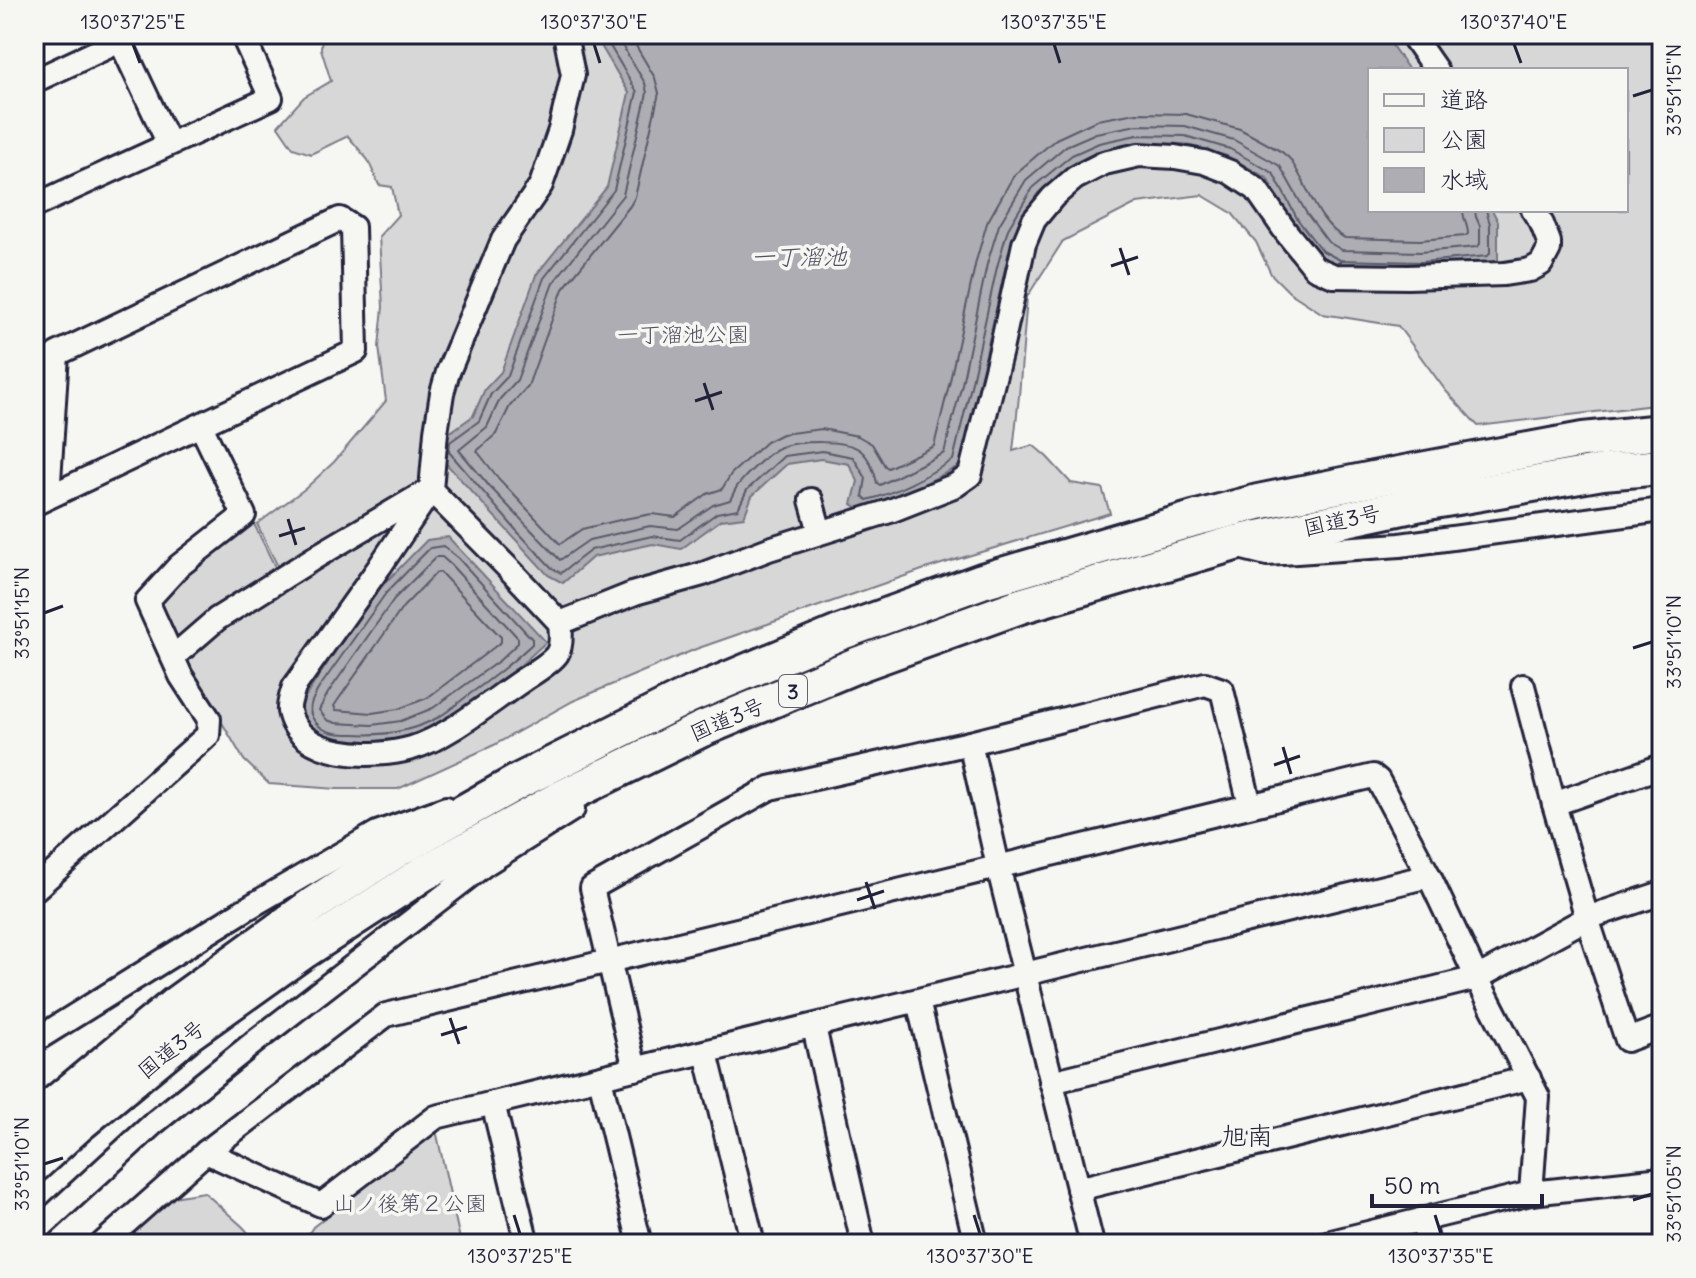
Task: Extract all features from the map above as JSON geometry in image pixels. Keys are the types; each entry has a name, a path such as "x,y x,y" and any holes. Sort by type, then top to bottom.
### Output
{"highway":[{"name":"国道3号","path":"34,1121 177,1003 314,904 400,848 521,780 688,696 839,633 982,581 1258,502 1583,440 1662,432"},
{"name":"国道3号","path":"34,1165 189,1033 304,951 424,873 561,798 700,730 859,664 1020,606 1228,545 1422,503 1603,472 1662,467"}],"street":[{"path":"34,206 271,98 242,34"},
{"path":"431,490 560,623 561,638 557,654 541,668 440,735 411,748 369,754 337,753 297,731 288,709 294,687 431,490 436,432 448,372 503,240 541,185 560,130 573,75 565,34"},
{"path":"1411,34 1435,68"},
{"path":"34,81 119,37 169,144"},
{"path":"560,623 635,593 703,574 915,501 956,485 970,475 1024,244 1034,220 1053,197 1075,178 1104,163 1139,155 1175,157 1204,162 1230,172 1256,189 1315,268 1334,276 1408,277 1504,274 1530,270 1541,264 1549,249 1542,224 1534,212"},
{"path":"340,219 353,227 356,351 41,501 57,354 340,219"},
{"path":"34,890 208,735 209,719 181,676 147,601 179,566 244,515 201,426"},
{"path":"173,657 217,619 431,490"},
{"path":"811,500 820,532"},
{"path":"1228,545 1267,554 1400,545 1662,510"},
{"path":"635,1069 592,888 770,788 970,743 1205,684 1222,690 1250,805"},
{"path":"1523,686 1587,918 1627,1040 1662,1027"},
{"path":"34,1233 154,1123 484,865 700,730"},
{"path":"970,743 1092,1244"},
{"path":"1554,804 1662,766"},
{"path":"102,1244 206,1152 386,1015 1373,776 1378,780 1429,876 1538,1097 1531,1193"},
{"path":"34,1041 246,909 377,833 521,780"},
{"path":"206,1152 321,1205 436,1117 1429,876"},
{"path":"1051,1082 1477,978 1587,918 1662,893"},
{"path":"918,1001 976,1244"},
{"path":"814,1027 863,1244"},
{"path":"706,1053 753,1244"},
{"path":"600,1078 640,1244"},
{"path":"1078,1189 1529,1078"},
{"path":"493,1103 527,1244"},
{"path":"1323,1244 1531,1193 1662,1179"},
{"path":"1422,1219 1428,1244"}],"green space":[{"name":"一丁溜池公園","path":"322,34 1662,34 1662,404 1478,426 1446,391 1398,326 1323,314 1289,292 1271,274 1256,242 1232,213 1202,195 1137,203 1063,241 1027,297 1013,451 1033,445 1071,483 1102,488 1110,513 925,569 696,649 573,701 494,745 398,789 269,784 244,760 187,663 190,653 286,583 257,524 306,488 334,462 386,401 379,347 383,307 379,236 398,215 392,187 379,185 368,160 348,136 311,154 293,148 278,126 304,97 331,81 321,49"},
{"path":"254,524 279,575 174,647 153,601"},
{"name":"山ノ後第２公園","path":"436,1130 461,1244 302,1244 313,1227"},
{"path":"204,1192 258,1244 122,1244 173,1197"}],"water":[{"name":"一丁溜池","path":"594,34 1384,34 1408,68 1368,68 1368,212 1493,212 1498,221 1498,264 1338,268 1316,257 1291,224 1267,178 1227,156 1184,144 1137,143 1102,150 1076,162 1038,193 1015,233 961,465 903,495 861,510 852,504 858,481 849,464 821,459 787,464 752,496 744,517 721,520 681,549 653,544 593,557 563,583 548,575 440,457 442,438 473,416 485,389 501,372 536,275 607,187 629,93"},
{"path":"448,537 546,642 512,673 442,724 406,738 373,744 332,741 318,736 301,714 302,702 380,588 427,540"}],"district":[{"name":"旭南","path":"1247,1135"}]}
